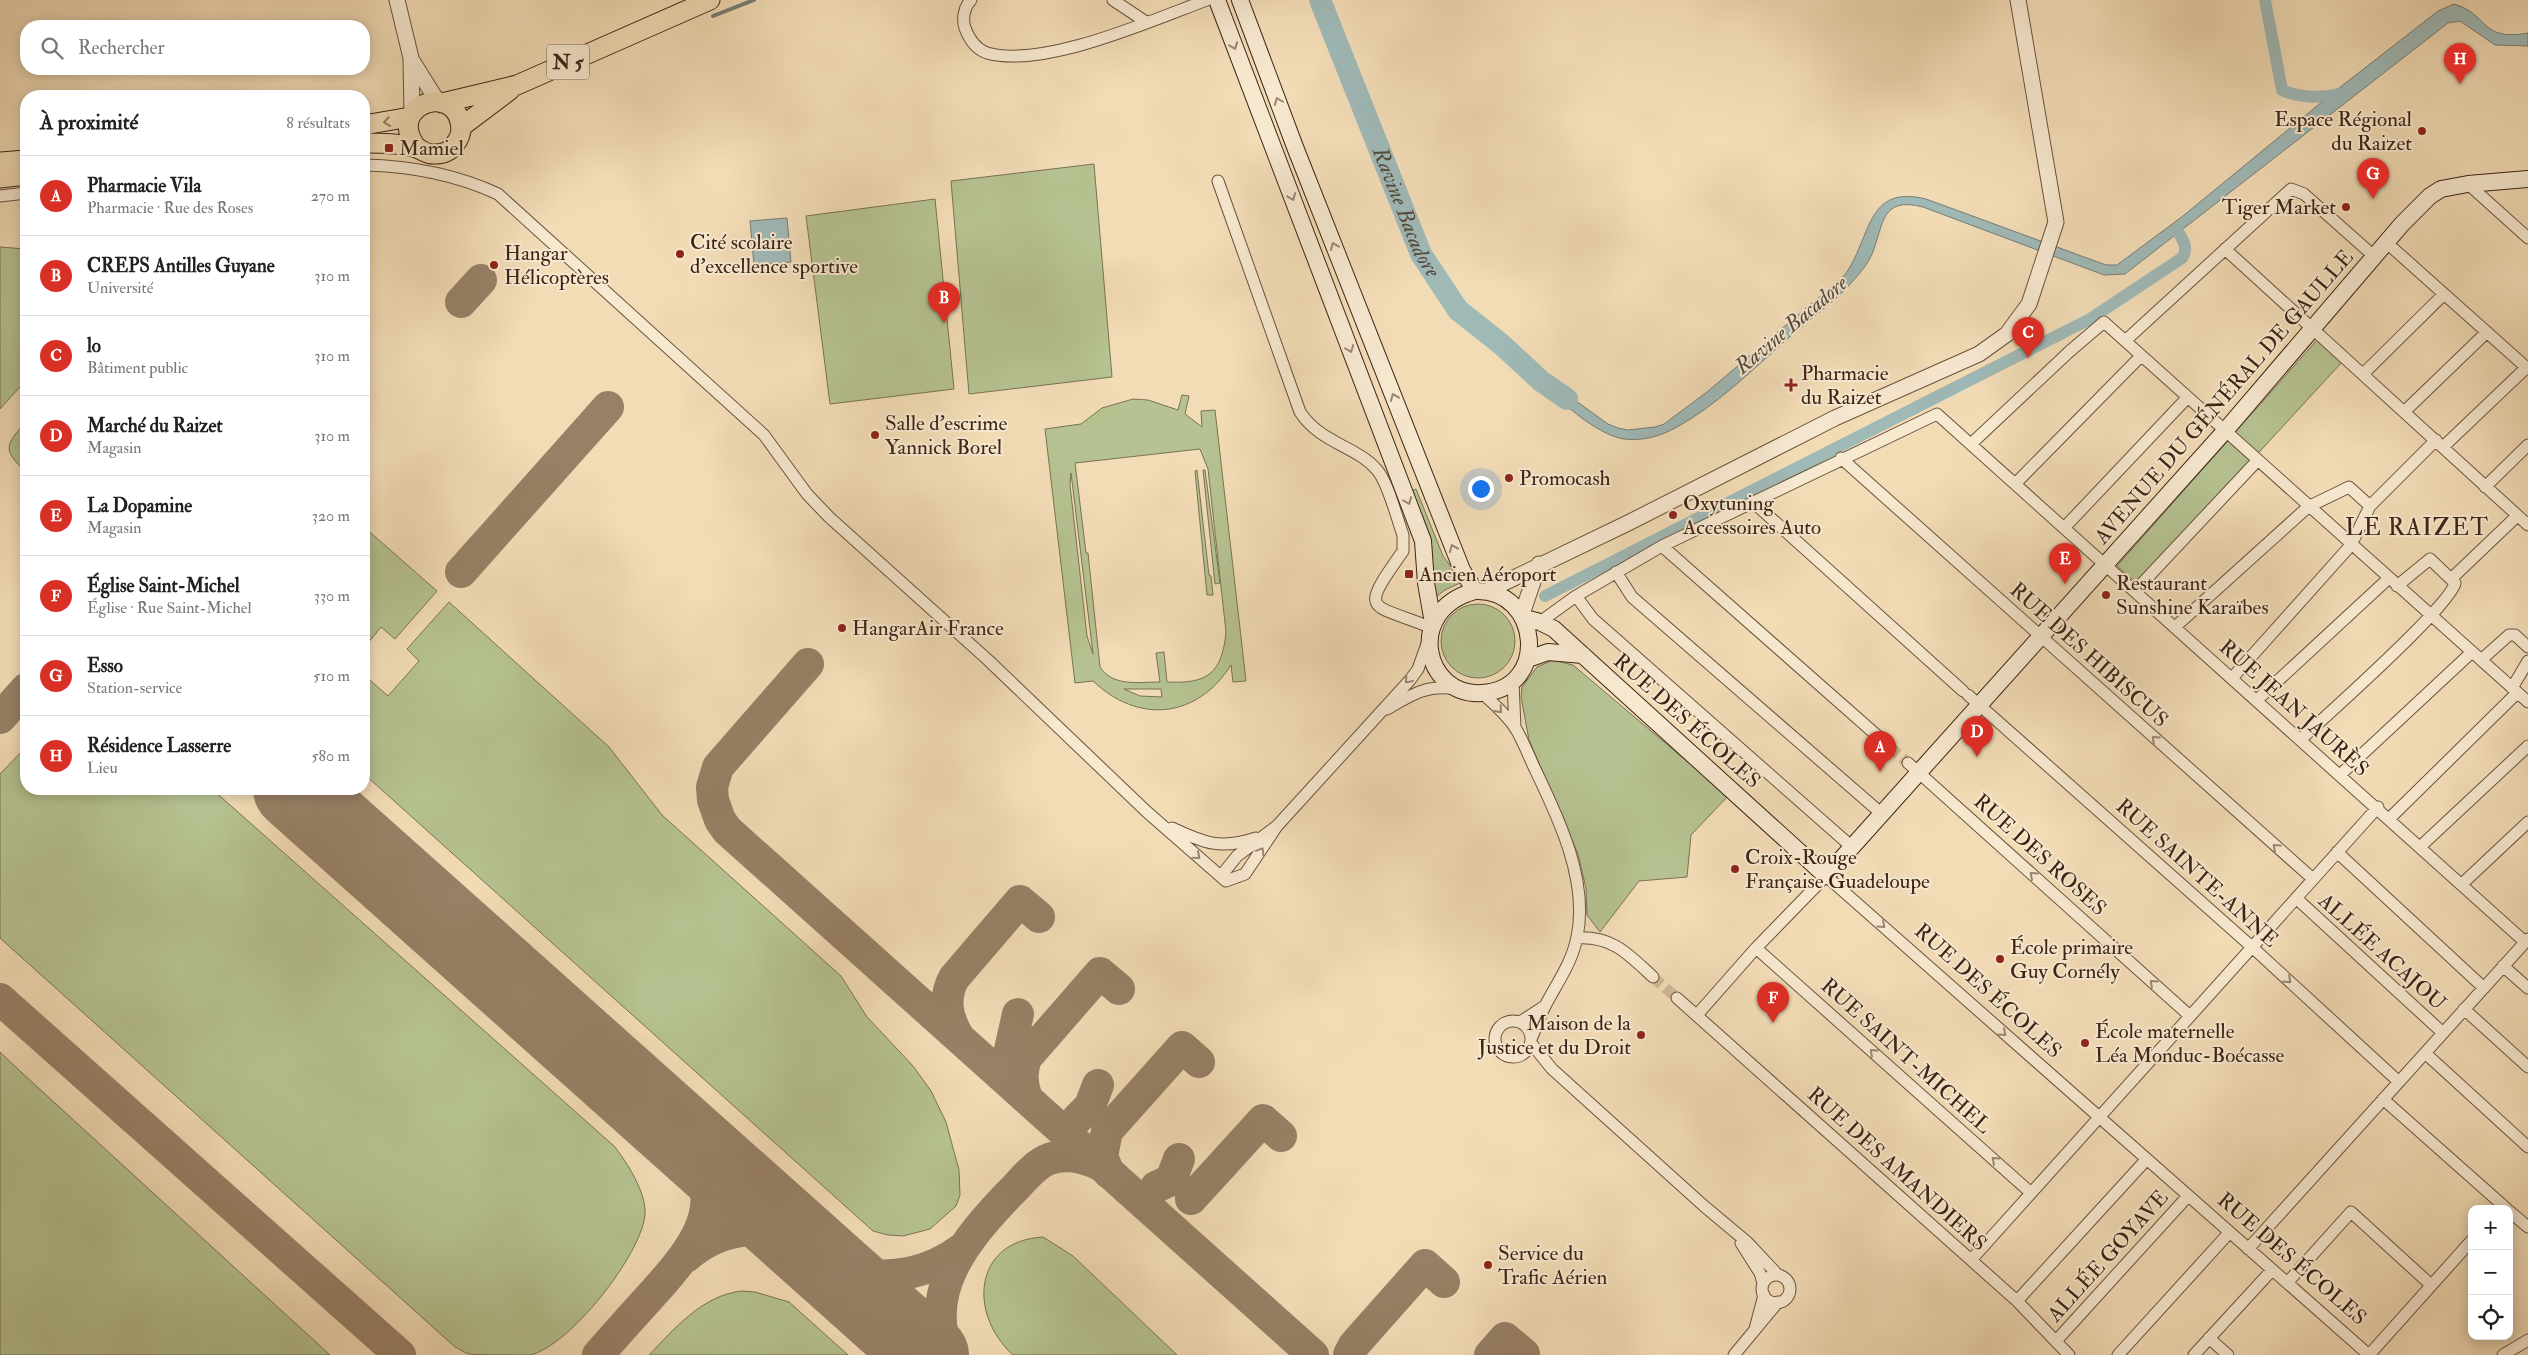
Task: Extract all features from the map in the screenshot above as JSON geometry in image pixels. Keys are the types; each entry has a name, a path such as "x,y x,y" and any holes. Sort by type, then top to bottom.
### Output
{"main road":[{"name":"N 5","path":"440,102 517,85 710,0"},
{"path":"1217,0 1422,541 1431,630 1430,654 1436,669 1446,680 1459,689 1482,694 1498,690 1513,682 1522,671 1528,659 1529,618 1504,599 1481,591 1462,570 1295,147 1240,0"},
{"name":"N 5","path":"461,127 517,85"},
{"path":"370,124 411,115 422,105 440,102 458,115 461,127 455,145 445,152 432,154 417,148 370,144"},
{"path":"411,115 409,135 417,148"},
{"path":"0,162 20,160"},
{"path":"0,178 20,176"},
{"name":"AVENUE DU GÉNÉRAL DE GAULLE","path":"1826,876 1882,814 1914,768 1970,697 2040,636 2224,432 2387,243 2432,194 2441,189 2468,184 2528,179"},
{"path":"1431,630 1442,609 1454,599 1481,591"},
{"name":"RUE DES ÉCOLES","path":"1529,618 1554,629 1826,876"},
{"name":"RUE DES ÉCOLES","path":"1528,659 1548,652 1583,655"}],"street":[{"path":"397,0 411,58 411,115"},
{"path":"971,0 964,13 964,24 969,38 986,53 1016,56 1078,47 1207,0"},
{"path":"1112,0 1146,22"},
{"path":"1481,591 1628,523 1835,418 1979,354 2007,334 2029,304 2044,264 2056,222 2018,0"},
{"path":"411,58 440,102"},
{"path":"370,165 436,172 471,182 498,194 764,435 807,494 829,517 988,660 1147,812 1223,879"},
{"path":"1218,181 1300,412 1318,433 1370,463 1381,474 1403,535 1404,544 1403,551 1377,588 1374,596 1375,602 1384,611 1431,630 1418,669 1277,826 1245,874 1223,879"},
{"path":"2468,184 2528,238"},
{"path":"2124,341 2288,191 2296,190 2304,194 2375,257"},
{"path":"0,196 20,194"},
{"path":"2232,678 2351,545 2370,506 2439,443 2527,368 2387,243"},
{"path":"2225,249 2364,373 2485,487 2524,521 2452,579"},
{"path":"2364,373 2444,294"},
{"path":"1971,444 2070,351 2104,322 2224,432 2528,702"},
{"path":"2404,410 2487,332"},
{"path":"2015,484 2141,356"},
{"path":"2064,528 2187,398"},
{"name":"RUE JEAN JAURÈS","path":"1841,458 1937,414 2104,565 2527,940"},
{"path":"2485,487 2528,445"},
{"path":"1529,618 1576,596 1662,546 1841,458"},
{"name":"RUE DES HIBISCUS","path":"1841,458 2313,879"},
{"path":"2134,591 2257,461"},
{"path":"2175,627 2308,507 2349,487 2370,506"},
{"name":"RUE SAINTE-ANNE","path":"1753,502 2252,947 2399,1082"},
{"path":"1662,546 1890,747"},
{"path":"2257,700 2393,582 2430,559 2452,579 2455,586 2431,616 2301,739"},
{"path":"1529,618 1539,564"},
{"path":"1616,572 1632,597 1882,814"},
{"path":"1576,596 1593,619 1852,847"},
{"path":"2481,660 2509,635 2516,636 2528,646"},
{"path":"2341,774 2472,652"},
{"path":"2390,818 2514,690 2528,662"},
{"path":"1513,682 1515,728"},
{"path":"1377,715 1420,690 1441,686 1459,689"},
{"path":"1482,694 1498,707 1515,728 1550,802 1570,856 1578,892 1580,919 1577,938 1568,966 1545,1006 1529,1049 1520,1056"},
{"path":"2421,846 2528,746"},
{"name":"RUE DES ROSES","path":"1914,768 2190,1016"},
{"path":"1971,1260 2378,807"},
{"path":"1147,812 1169,827 1212,844 1237,845 1259,838"},
{"path":"2462,884 2528,822"},
{"path":"1223,879 1238,856 1277,826"},
{"path":"2337,852 2484,988"},
{"name":"AVENUE DU GÉNÉRAL DE GAULLE","path":"1697,1015 1756,948 1826,876"},
{"name":"RUE DES ÉCOLES","path":"1826,876 2098,1118 2369,1355"},
{"name":"ALLÉE ACAJOU","path":"2296,898 2443,1033"},
{"path":"1577,938 1594,937 1622,949 1653,977"},
{"path":"2248,1249 2527,940"},
{"name":"RUE SAINT-MICHEL","path":"1756,948 2031,1193"},
{"path":"2503,966 2528,988"},
{"path":"1677,998 1697,1015"},
{"path":"1545,1006 1520,1022 1504,1023 1496,1032 1495,1038 1498,1049 1502,1054 1511,1057 1530,1058 1552,1069"},
{"path":"2464,1009 2528,1067"},
{"name":"RUE DES AMANDIERS","path":"1697,1015 2017,1301 2056,1340 2068,1355"},
{"path":"1520,1022 1526,1027 1532,1040 1552,1069 1734,1234 1750,1255 1763,1283 1764,1295 1755,1330"},
{"path":"2425,1053 2528,1147"},
{"path":"2383,1099 2502,1205"},
{"path":"2017,1301 2146,1160"},
{"name":"ALLÉE GOYAVE","path":"2056,1340 2188,1196"},
{"path":"2287,1283 2351,1212 2431,1285"},
{"path":"2513,1215 2528,1227"},
{"path":"2118,1355 2229,1233"},
{"path":"1734,1234 1747,1242 1778,1275 1786,1280 1790,1289 1786,1298 1778,1302 1734,1355"},
{"path":"2369,1355 2468,1244"},
{"path":"2194,1355 2272,1270"},
{"path":"1763,1283 1769,1277 1778,1275"},
{"path":"1764,1295 1770,1301 1778,1302"},
{"path":"2209,1338 2228,1355"},
{"path":"2504,1355 2528,1340"}],"green space":[{"path":"1094,164 1112,377 969,394 951,181"},
{"path":"935,199 954,389 830,404 806,216"},
{"path":"0,247 20,249 20,387 0,409"},
{"path":"2317,340 2342,362 2138,584 2117,566"},
{"path":"1182,395 1189,396 1185,414 1202,427 1201,411 1215,410 1246,681 1233,682 1231,665 1217,683 1201,696 1184,705 1166,709 1147,709 1129,704 1110,695 1093,681 1075,683 1045,429 1081,424 1102,408 1133,399 1148,400 1178,410","holes":["1200,449 1208,469 1226,632 1221,658 1210,674 1193,681 1167,682 1164,652 1156,653 1160,682 1135,683 1119,681 1105,673 1100,667 1088,553 1086,553 1075,463","1071,473 1093,654 1087,636 1070,485","1124,689 1161,689 1162,697 1140,696"]},
{"path":"20,429 20,466 10,453 10,442"},
{"path":"1197,470 1213,595 1207,595 1195,471"},
{"path":"1203,470 1205,470 1220,583 1215,584"},
{"path":"1416,489 1443,556 1460,579 1460,583 1445,590 1433,599 1420,516 1413,490"},
{"path":"370,532 437,591 395,639 381,627 370,641"},
{"path":"449,602 609,747 662,815 841,976 867,1017 913,1066 931,1091 946,1122 959,1170 960,1195 956,1206 930,1229 903,1236 873,1231 370,779 370,680 388,696 419,661 407,649"},
{"path":"1471,604 1485,604 1499,610 1509,620 1515,634 1515,648 1509,662 1499,672 1485,678 1471,678 1457,672 1447,662 1441,648 1441,634 1447,620 1457,610"},
{"path":"1553,660 1573,665 1728,796 1691,835 1687,877 1639,881 1600,932 1587,915 1586,888 1578,854 1529,740 1521,697 1522,687 1537,667"},
{"path":"20,753 20,795 219,795 614,1146 630,1169 639,1188 645,1207 645,1215 641,1232 631,1252 601,1297 583,1317 564,1335 546,1348 530,1355 469,1354 455,1347 0,938 0,774"},
{"path":"0,1052 21,1072 330,1355 0,1355"},
{"path":"1043,1237 1073,1256 1177,1355 1013,1355 998,1338 989,1320 984,1301 985,1282 991,1265 1002,1251 1020,1242"},
{"path":"741,1291 755,1292 789,1302 848,1355 649,1355 679,1324 702,1306 727,1294"}],"water":[{"path":"2454,4 2465,8 2486,26 2501,34 2528,33 2528,46 2495,45 2460,21 2448,23 2125,274 2104,275 1923,207 1899,206 1891,209 1886,216 1870,258 1846,289 1721,397 1691,419 1669,431 1650,438 1624,439 1613,436 1579,416 1541,381 1569,396 1608,424 1618,428 1628,430 1664,424 1707,392 1844,276 1873,218 1881,207 1891,199 1906,196 1926,199 2106,265 2117,265 2183,216 2334,92 2438,11"},
{"path":"787,218 791,262 754,265 750,221"}],"waterway":[{"path":"713,16 754,0"},
{"name":"Ravine Bacadore","path":"1320,0 1421,254 1458,310 1501,344 1541,381 1567,399"},
{"path":"2265,0 2282,90 2297,95 2313,97 2344,93"},
{"path":"1545,596 2090,319 2182,258 2185,247 2177,230"}],"taxiway":[{"path":"461,302 481,280"},
{"path":"461,572 608,407"},
{"path":"808,664 718,767 712,787 713,800 720,820 727,830 1313,1355"},
{"path":"0,718 20,696"},
{"path":"958,1036 951,1022 948,1007 948,993 954,978 1020,901 1039,917"},
{"path":"1027,1098 1022,1078 1026,1058 1100,973 1119,989"},
{"path":"0,999 400,1355"},
{"path":"1009,1054 1018,1014"},
{"path":"1109,1173 1102,1156 1107,1131 1182,1047 1199,1062"},
{"path":"1078,1118 1090,1106 1098,1085"},
{"path":"1191,1199 1263,1120 1281,1136"},
{"path":"598,1355 673,1270 698,1234 704,1216 707,1197 704,1178 695,1157 680,1134"},
{"path":"949,1355 942,1331 941,1309 945,1287 953,1267 978,1228 1027,1175 1043,1162 1056,1157 1069,1156 1100,1165"},
{"path":"1156,1187 1171,1180 1179,1159"},
{"path":"686,1257 700,1246 730,1233 761,1231 792,1239 835,1264 852,1271 867,1274 896,1275 924,1269 963,1248"},
{"path":"1349,1355 1354,1345 1425,1265 1444,1282"},
{"path":"1490,1355 1505,1338 1524,1354"}],"runway":[{"path":"301,795 928,1355"}],"tunnel":[{"path":"1890,747 1908,763"},
{"path":"1653,977 1677,998"}],"place":[{"name":"Résidence Lasserre","path":"2460,84"},
{"name":"Espace Régional du Raizet","path":"2422,131"},
{"name":"Mamiel","path":"389,148"},
{"name":"Esso","path":"2373,199"},
{"name":"Tiger Market","path":"2346,207"},
{"name":"Cité scolaire d'excellence sportive","path":"680,254"},
{"name":"Hangar Hélicoptères","path":"494,265"},
{"name":"CREPS Antilles Guyane","path":"944,323"},
{"name":"lo","path":"2028,358"},
{"name":"Pharmacie du Raizet","path":"1791,385"},
{"name":"Salle d'escrime Yannick Borel","path":"875,435"},
{"name":"Promocash","path":"1509,478"},
{"name":"Oxytuning Accessoires Auto","path":"1673,515"},
{"name":"Ancien Aéroport","path":"1409,574"},
{"name":"La Dopamine","path":"2065,584"},
{"name":"Restaurant Sunshine Karaïbes","path":"2106,595"},
{"name":"HangarAir France","path":"842,628"},
{"name":"Marché du Raizet","path":"1977,757"},
{"name":"Pharmacie Vila","path":"1880,772"},
{"name":"Croix-Rouge Française Guadeloupe","path":"1735,869"},
{"name":"École primaire Guy Cornély","path":"2000,959"},
{"name":"Église Saint-Michel","path":"1773,1023"},
{"name":"Maison de la Justice et du Droit","path":"1641,1035"},
{"name":"École maternelle Léa Monduc-Boécasse","path":"2085,1043"},
{"name":"Service du Trafic Aérien","path":"1488,1265"}],"district":[{"name":"LE RAIZET","path":"2417,527"}]}
